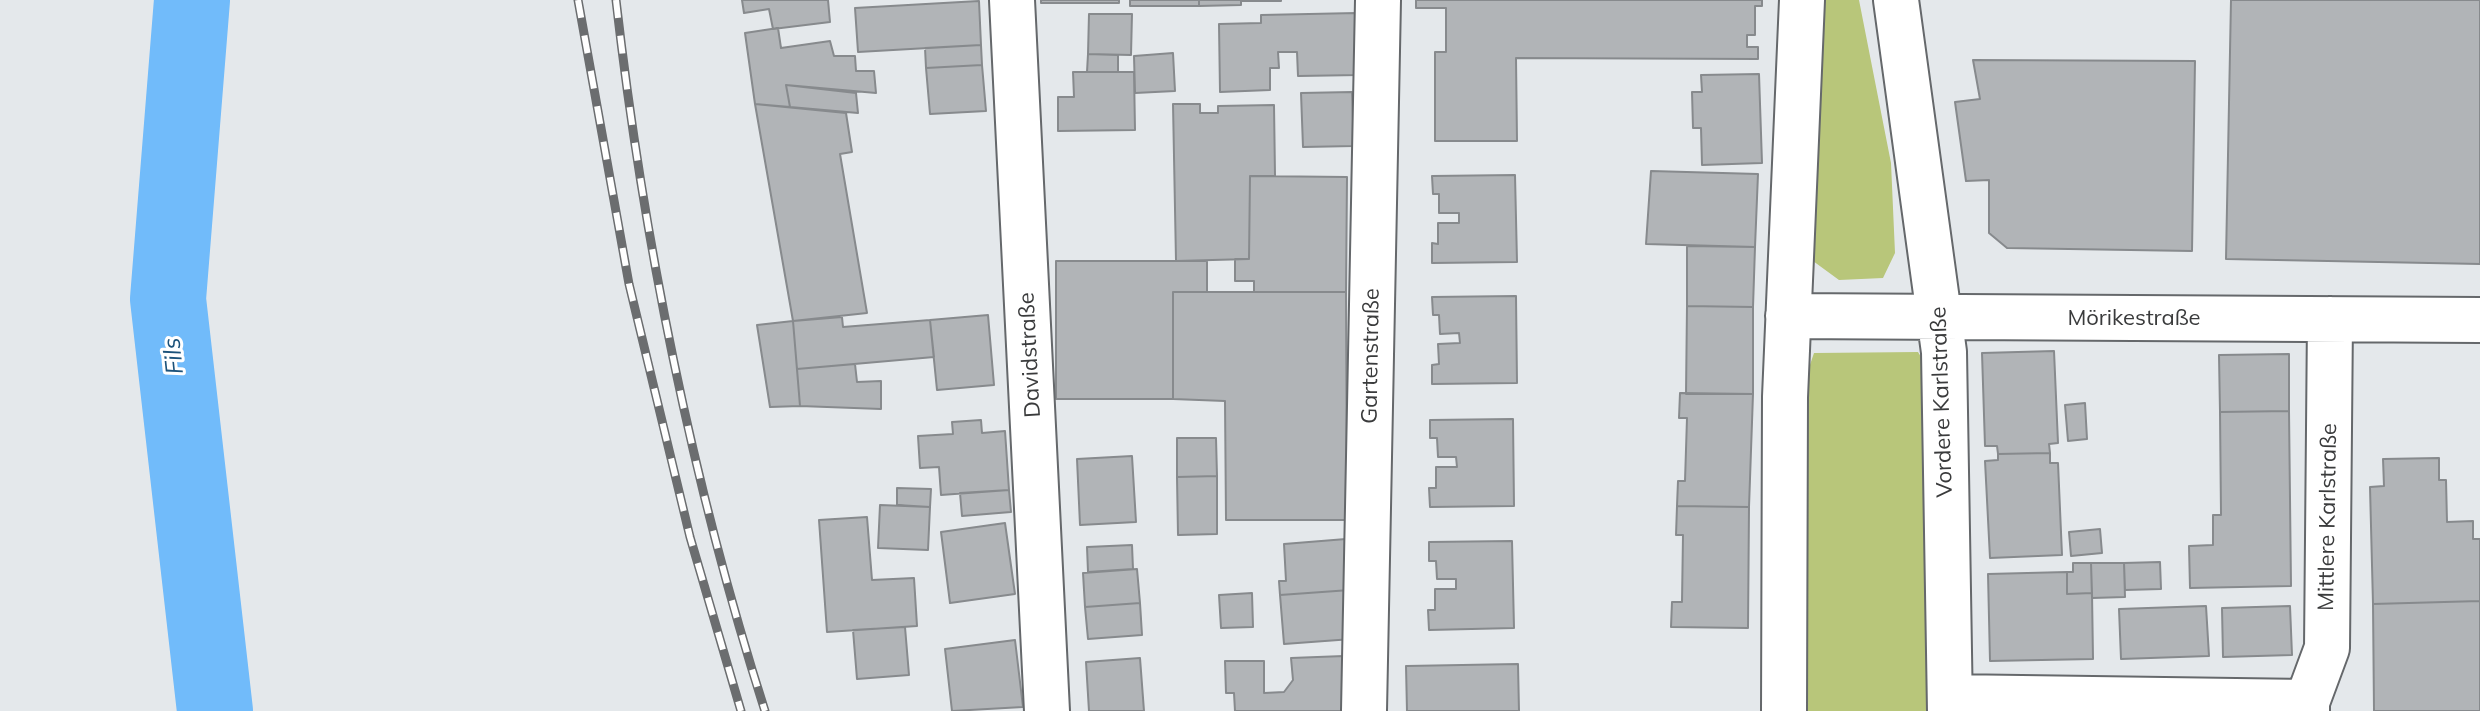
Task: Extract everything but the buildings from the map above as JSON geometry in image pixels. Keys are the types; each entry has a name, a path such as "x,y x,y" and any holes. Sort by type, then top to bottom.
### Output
{"street":[{"name":"Davidstraße","path":"1012,0 1047,711"},
{"name":"Gartenstraße","path":"1364,711 1378,0"},
{"path":"1784,711 1785,397 1802,0"},
{"name":"Vordere Karlstraße","path":"1896,0 1944,352 1950,704"},
{"name":"Mörikestraße","path":"1788,316 2480,320"},
{"name":"Mittlere Karlstraße","path":"2307,706 2327,648 2330,319"},
{"path":"1950,704 2307,706"}],"green space":[{"path":"1818,0 1859,0 1891,163 1895,253 1883,278 1839,280 1813,261 1820,48"},
{"path":"1918,352 1932,375 1936,711 1798,711 1797,403 1814,353"}],"waterway":[{"name":"Fils","path":"192,0 168,299 215,711"}],"railway":[{"path":"578,0 629,284 690,537 741,711"},
{"path":"616,0 640,179 673,359 715,537 765,711"}]}
